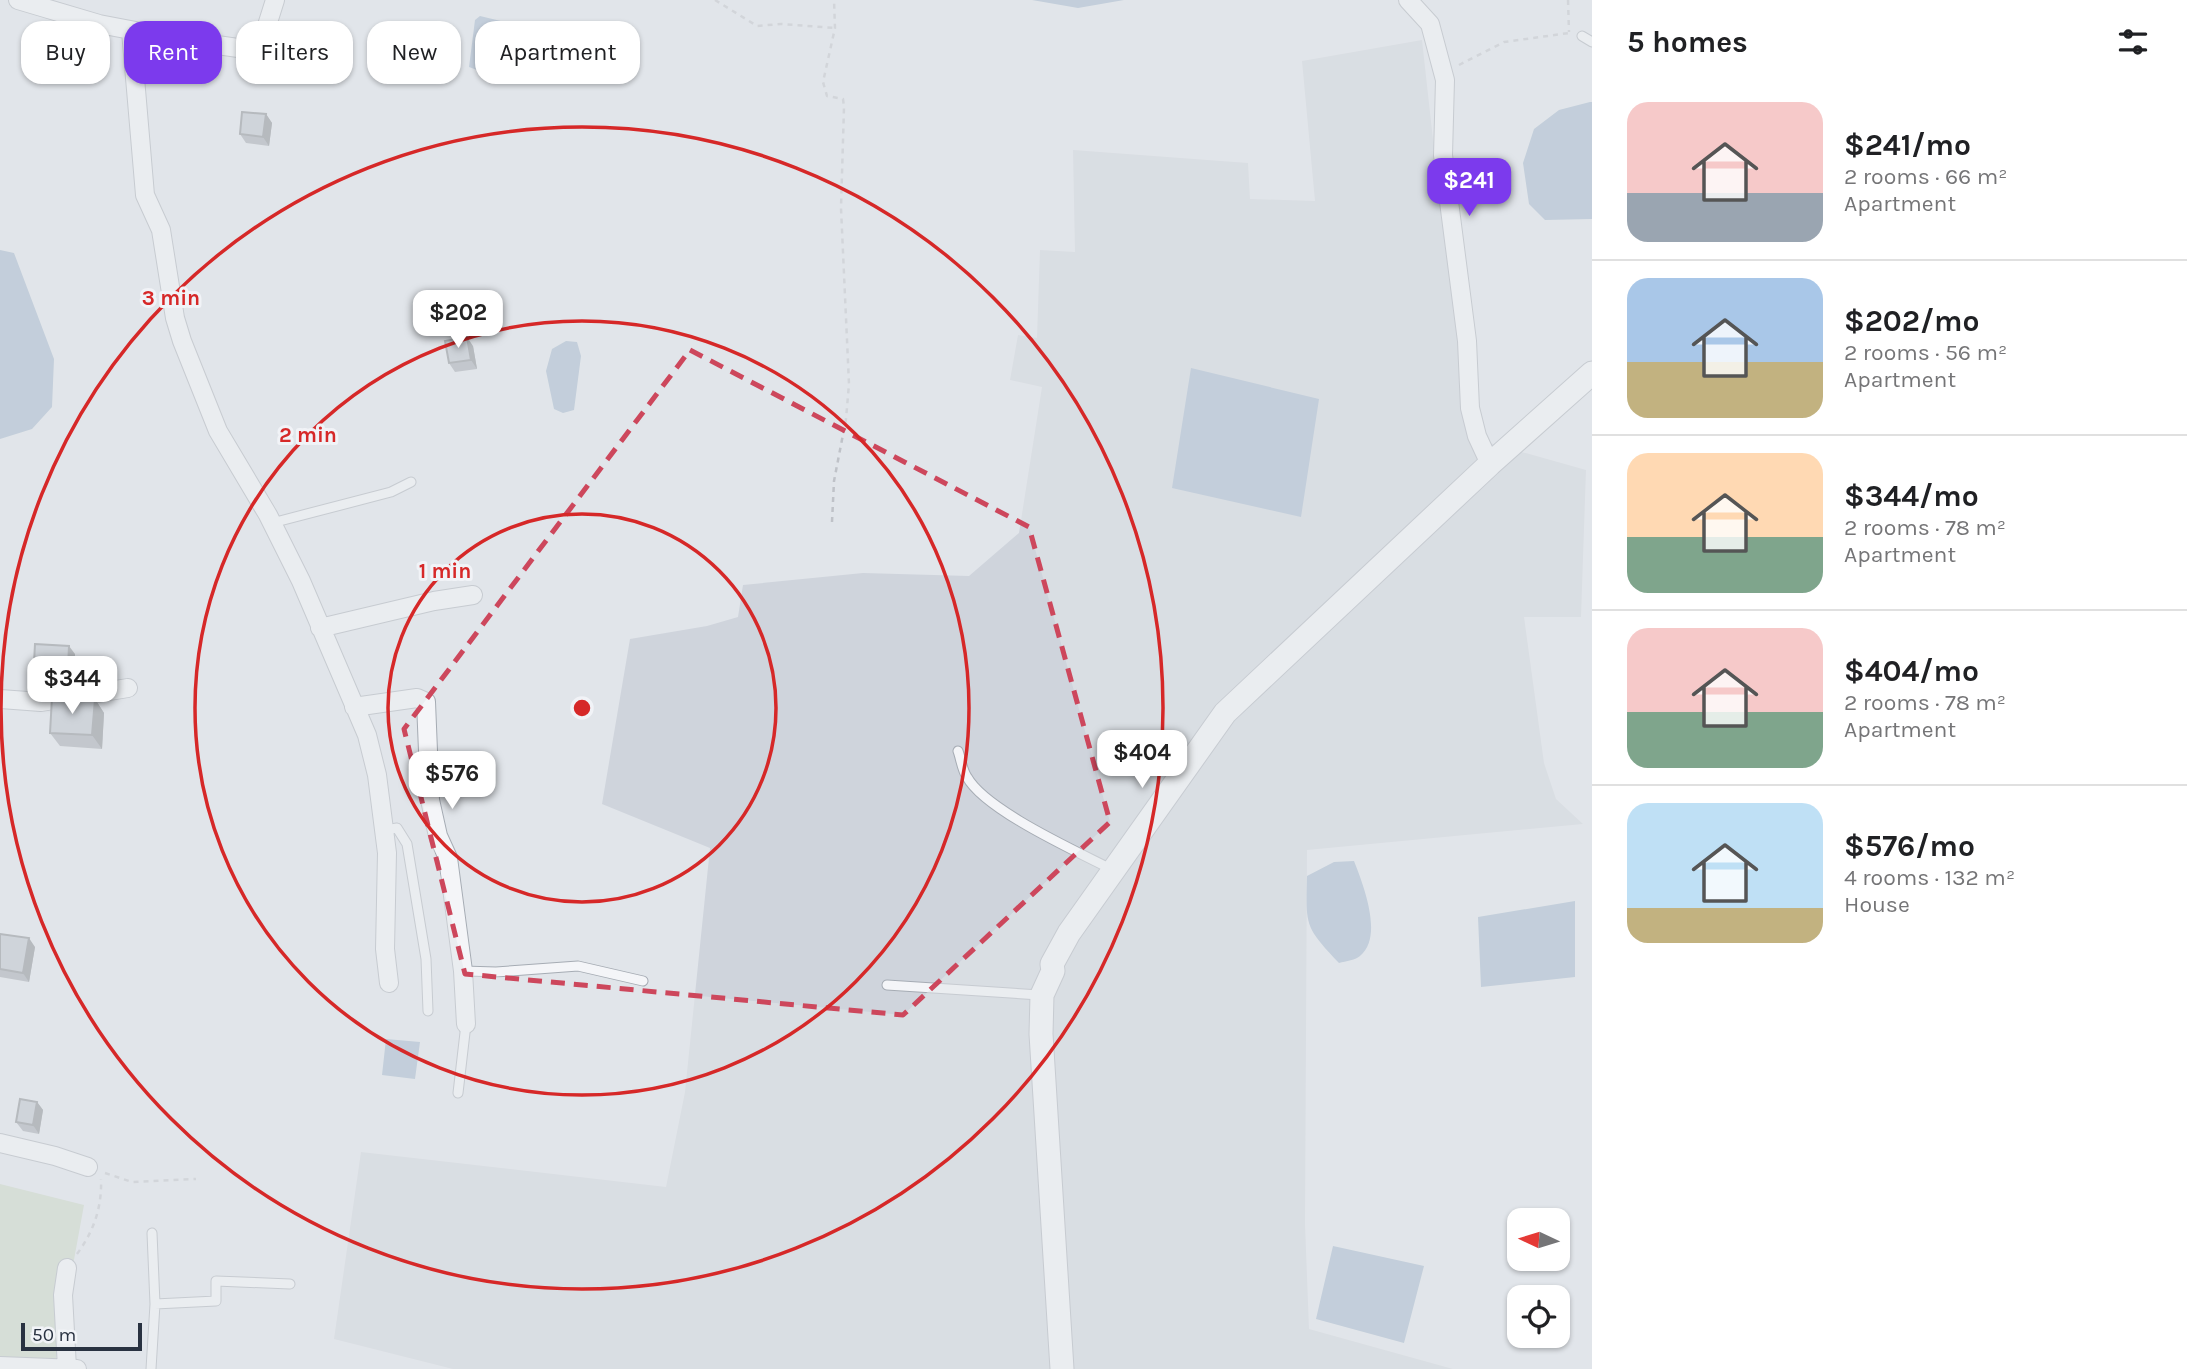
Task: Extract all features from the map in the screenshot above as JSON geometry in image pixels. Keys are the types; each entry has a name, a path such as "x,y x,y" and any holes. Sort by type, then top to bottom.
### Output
{"street":[{"path":"18,0 124,29"},
{"path":"269,21 275,0"},
{"path":"1408,0 1430,24 1445,80 1443,155 1467,341 1470,408 1477,436 1490,464"},
{"path":"136,84 145,195 162,229 176,318 192,369 218,431 272,523 301,581 367,735 377,775 385,830 388,894 385,949 389,983"},
{"path":"1062,1369 1041,1034 1042,995 1053,971 1052,964 1069,933 1218,721 1490,464 1592,373"},
{"path":"320,628 434,601 473,595"},
{"path":"0,699 41,702 128,688"},
{"path":"354,707 417,698 426,702 430,800 438,836 449,858 463,971 466,1024"},
{"path":"0,1143 88,1167"},
{"path":"0,1367 72,1368 63,1295 67,1268"}],"lane":[{"path":"1582,36 1592,42"},
{"path":"272,523 391,492 411,482"},
{"path":"958,751 966,777 979,792 1022,822 1113,870"},
{"path":"385,830 397,828 407,844 426,959 428,1011"},
{"path":"463,971 496,972 578,967 643,981"},
{"path":"887,985 1042,995"},
{"path":"458,1093 466,1024"},
{"path":"151,1369 155,1304 152,1233"},
{"path":"155,1304 216,1301 216,1281 290,1284"}],"path":[{"path":"715,0 757,26 781,24 835,27"},
{"path":"832,522 834,481 846,419 849,384 842,208 844,107 843,99 827,96 822,87 835,27 834,0"},
{"path":"1442,69 1461,64 1504,42 1569,33 1568,0"},
{"path":"67,1268 96,1220 101,1195 100,1171 132,1182 196,1179"}],"highlighted area":[{"path":"690,350 1029,527 1110,822 903,1015 465,974 404,729"}],"shaded area":[{"path":"1422,40 1440,203 1463,360 1480,425 1490,443 1586,470 1581,617 1524,617 1544,763 1556,799 1583,824 1307,850 1305,1224 1309,1329 1453,1369 453,1369 334,1339 361,1152 666,1187 685,1092 710,848 602,804 630,639 707,626 738,617 743,585 863,573 969,576 1019,533 1042,387 1010,380 1018,335 1037,338 1040,250 1075,252 1073,150 1248,163 1250,199 1315,201 1302,61"}],"green space":[{"path":"0,1184 84,1205 54,1369 0,1369"}],"water":[{"path":"1032,0 1124,0 1078,8"},
{"path":"480,16 501,21 475,21 475,69 469,67 475,20"},
{"path":"1592,102 1592,219 1545,220 1529,204 1523,163 1534,129 1559,110"},
{"path":"0,250 14,253 54,359 52,407 32,429 0,439"},
{"path":"566,341 577,342 581,356 574,410 563,413 554,409 546,371 552,349"},
{"path":"1191,368 1319,399 1301,517 1172,488"},
{"path":"1354,861 1369,910 1370,936 1367,947 1360,956 1339,963 1319,941 1307,916 1307,876 1334,862"},
{"path":"1575,901 1575,977 1481,987 1478,917"},
{"path":"386,1039 420,1042 415,1079 382,1075"},
{"path":"1333,1246 1424,1266 1404,1343 1316,1319"}],"building":[{"path":"242,112 266,114 263,137 240,134"},
{"path":"467,337 471,360 449,363 445,341"},
{"path":"35,644 69,646 68,668 46,668 46,663 34,663"},
{"path":"52,697 95,699 92,735 50,733"},
{"path":"0,934 29,938 23,973 0,969"},
{"path":"20,1099 37,1102 33,1125 16,1122"}]}
